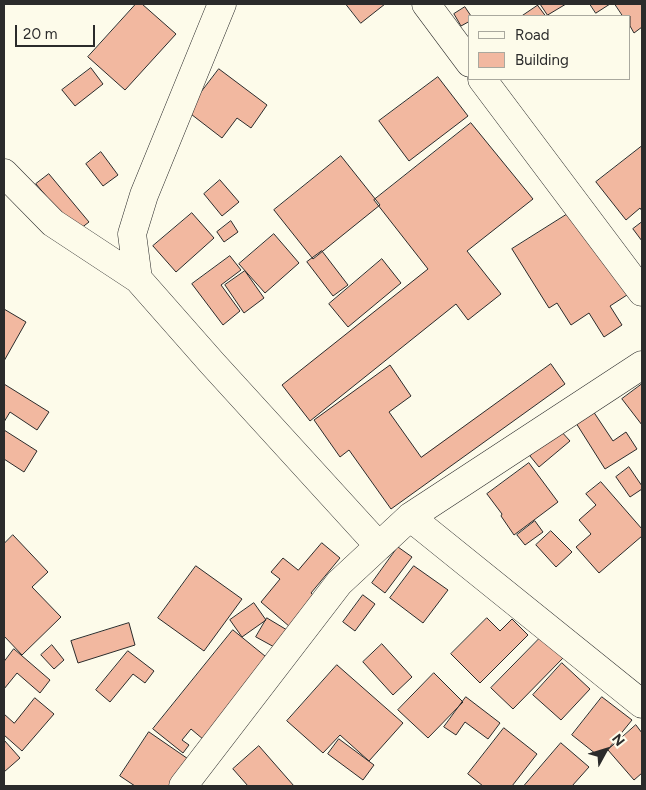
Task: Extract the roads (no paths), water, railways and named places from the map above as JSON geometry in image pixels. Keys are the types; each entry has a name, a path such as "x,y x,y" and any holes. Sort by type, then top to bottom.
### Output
{"street":[{"path":"138,279 132,234 144,195 222,4"},
{"path":"426,4 468,60"},
{"path":"483,80 642,292"},
{"path":"4,173 53,223 138,279 212,364 379,546"},
{"path":"183,786 339,583 410,517 642,365"},
{"path":"410,517 642,704"}]}
